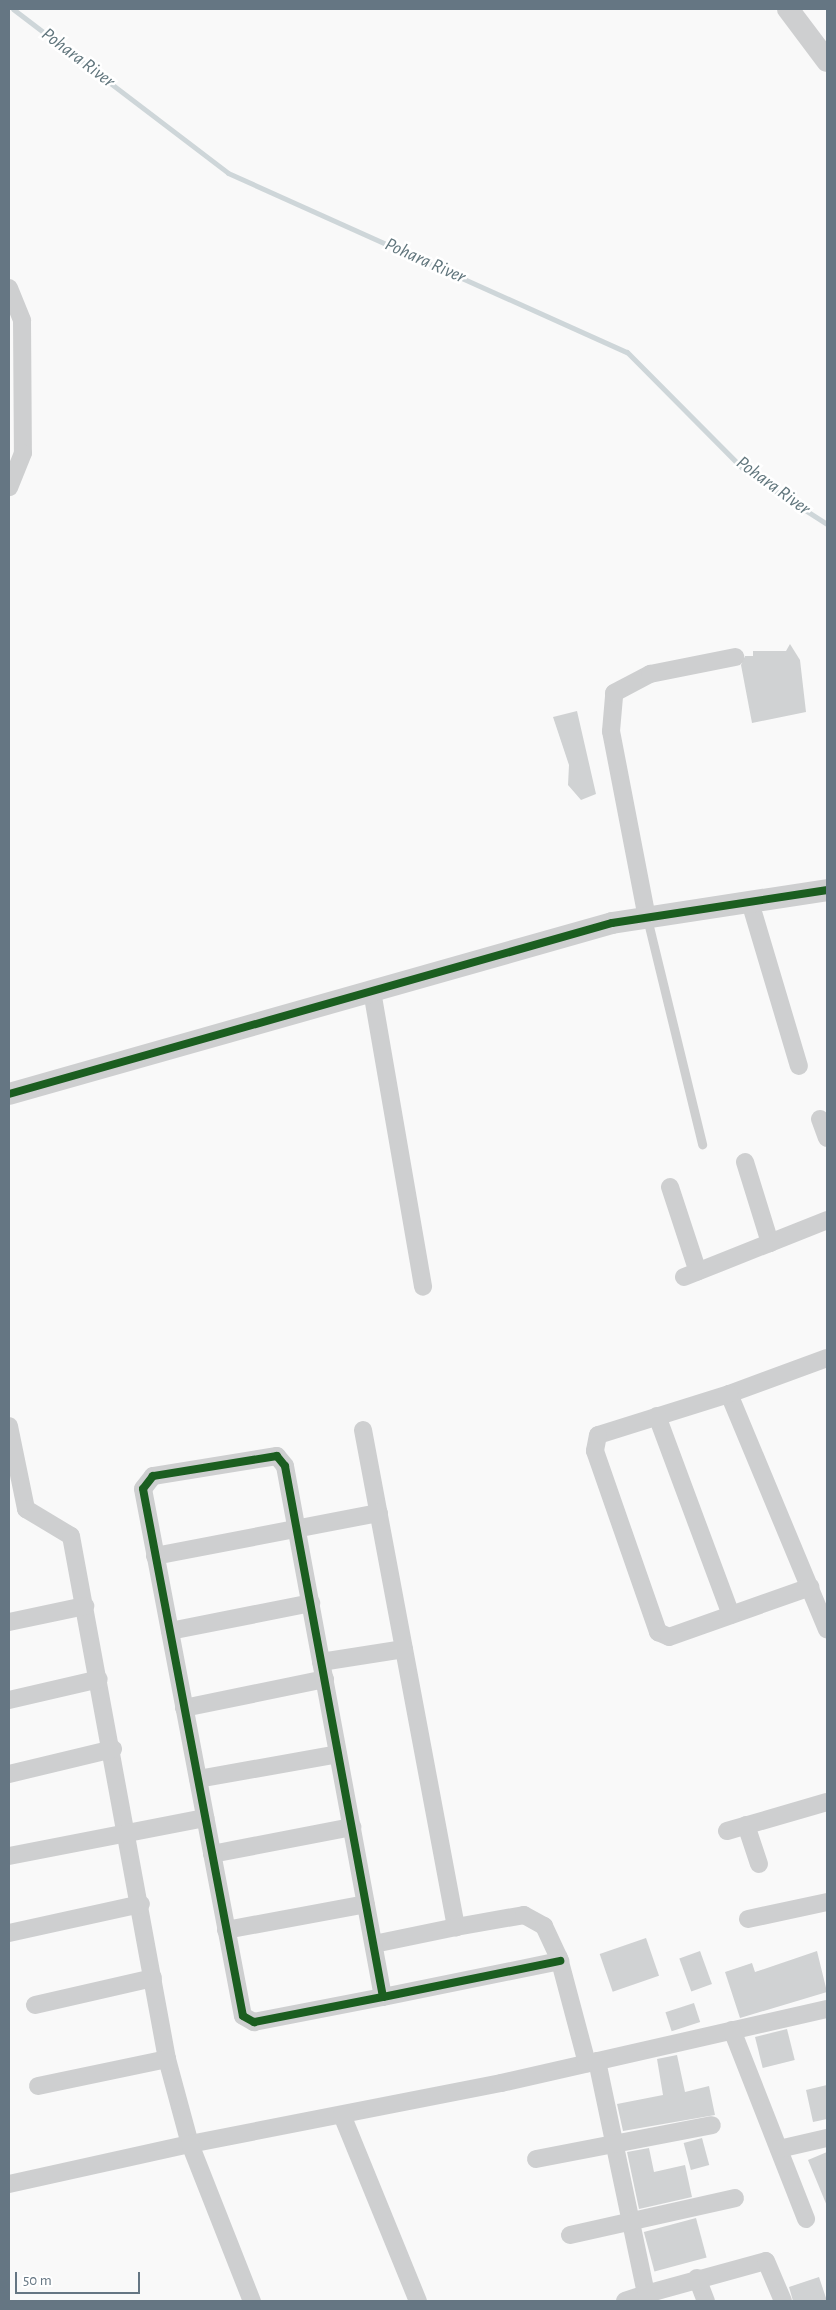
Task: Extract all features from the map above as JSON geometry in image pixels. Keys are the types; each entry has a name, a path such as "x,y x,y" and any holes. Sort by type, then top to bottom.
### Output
{"street":[{"path":"788,9 827,61"},
{"path":"9,288 22,321 24,453 9,487"},
{"path":"647,918 611,731 614,693 650,674 736,657"},
{"path":"9,1094 612,924 827,890"},
{"path":"750,902 799,1066"},
{"path":"372,991 424,1286"},
{"path":"820,1119 827,1138"},
{"path":"744,1162 770,1243"},
{"path":"670,1187 691,1274 827,1220"},
{"path":"810,1588 669,1637 658,1632 595,1451 598,1435 728,1394 827,1358"},
{"path":"728,1394 827,1629"},
{"path":"657,1416 731,1615"},
{"path":"9,1426 26,1510 71,1536 113,1750 167,2059 190,2144 252,2301"},
{"path":"364,1430 456,1928"},
{"path":"384,1996 285,1466 277,1456 153,1476 143,1489 241,2010 249,2020 384,1996 560,1961"},
{"path":"155,1556 379,1513"},
{"path":"170,1631 311,1603"},
{"path":"9,1622 85,1606"},
{"path":"184,1708 404,1649"},
{"path":"9,1700 99,1679"},
{"path":"9,1774 113,1750"},
{"path":"198,1779 338,1754"},
{"path":"727,1831 827,1802"},
{"path":"9,1856 205,1818"},
{"path":"746,1825 759,1864"},
{"path":"212,1854 352,1827"},
{"path":"748,1919 827,1902"},
{"path":"9,1933 141,1904"},
{"path":"226,1930 366,1904"},
{"path":"374,1944 531,1916 550,1935 592,2062 615,2144 646,2294"},
{"path":"35,2005 154,1978"},
{"path":"9,2184 190,2144 342,2115 592,2062 827,2009"},
{"path":"732,2030 806,2219"},
{"path":"38,2086 167,2059"},
{"path":"342,2115 418,2301"},
{"path":"536,2158 712,2125"},
{"path":"778,2149 827,2138"},
{"path":"570,2235 735,2198"},
{"path":"625,2301 697,2278 766,2261 783,2301"},
{"path":"697,2278 706,2301"}],"lane":[{"path":"647,918 702,1144"}],"building":[{"path":"790,644 800,660 806,712 752,723 741,665 745,656 753,656 753,651 786,651"},
{"path":"577,711 596,794 581,800 568,785 569,765 553,717"},
{"path":"646,1938 659,1976 613,1992 600,1954"},
{"path":"700,1951 712,1984 691,1991 679,1959"},
{"path":"817,1951 827,1992 740,2018 725,1972 752,1963 755,1972"},
{"path":"694,2003 700,2022 672,2031 665,2012"},
{"path":"787,2029 795,2060 763,2068 755,2037"},
{"path":"677,2055 685,2092 709,2086 715,2115 623,2131 617,2104 663,2095 657,2059"},
{"path":"827,2085 827,2119 813,2122 806,2090"},
{"path":"702,2138 709,2165 691,2170 684,2143"},
{"path":"649,2148 654,2172 685,2165 692,2197 639,2209 627,2152"},
{"path":"827,2152 827,2206 808,2160"},
{"path":"696,2218 707,2258 654,2272 644,2232"},
{"path":"819,2277 827,2301 793,2301 789,2287"}],"waterway":[{"name":"Pohara River","path":"13,9 228,173 627,352 747,473 827,524"}],"cycle path":[{"path":"9,1094 612,923 827,890"},
{"path":"383,1997 285,1466 277,1456 153,1476 143,1489 243,2016 254,2022 383,1997 560,1961"}]}
